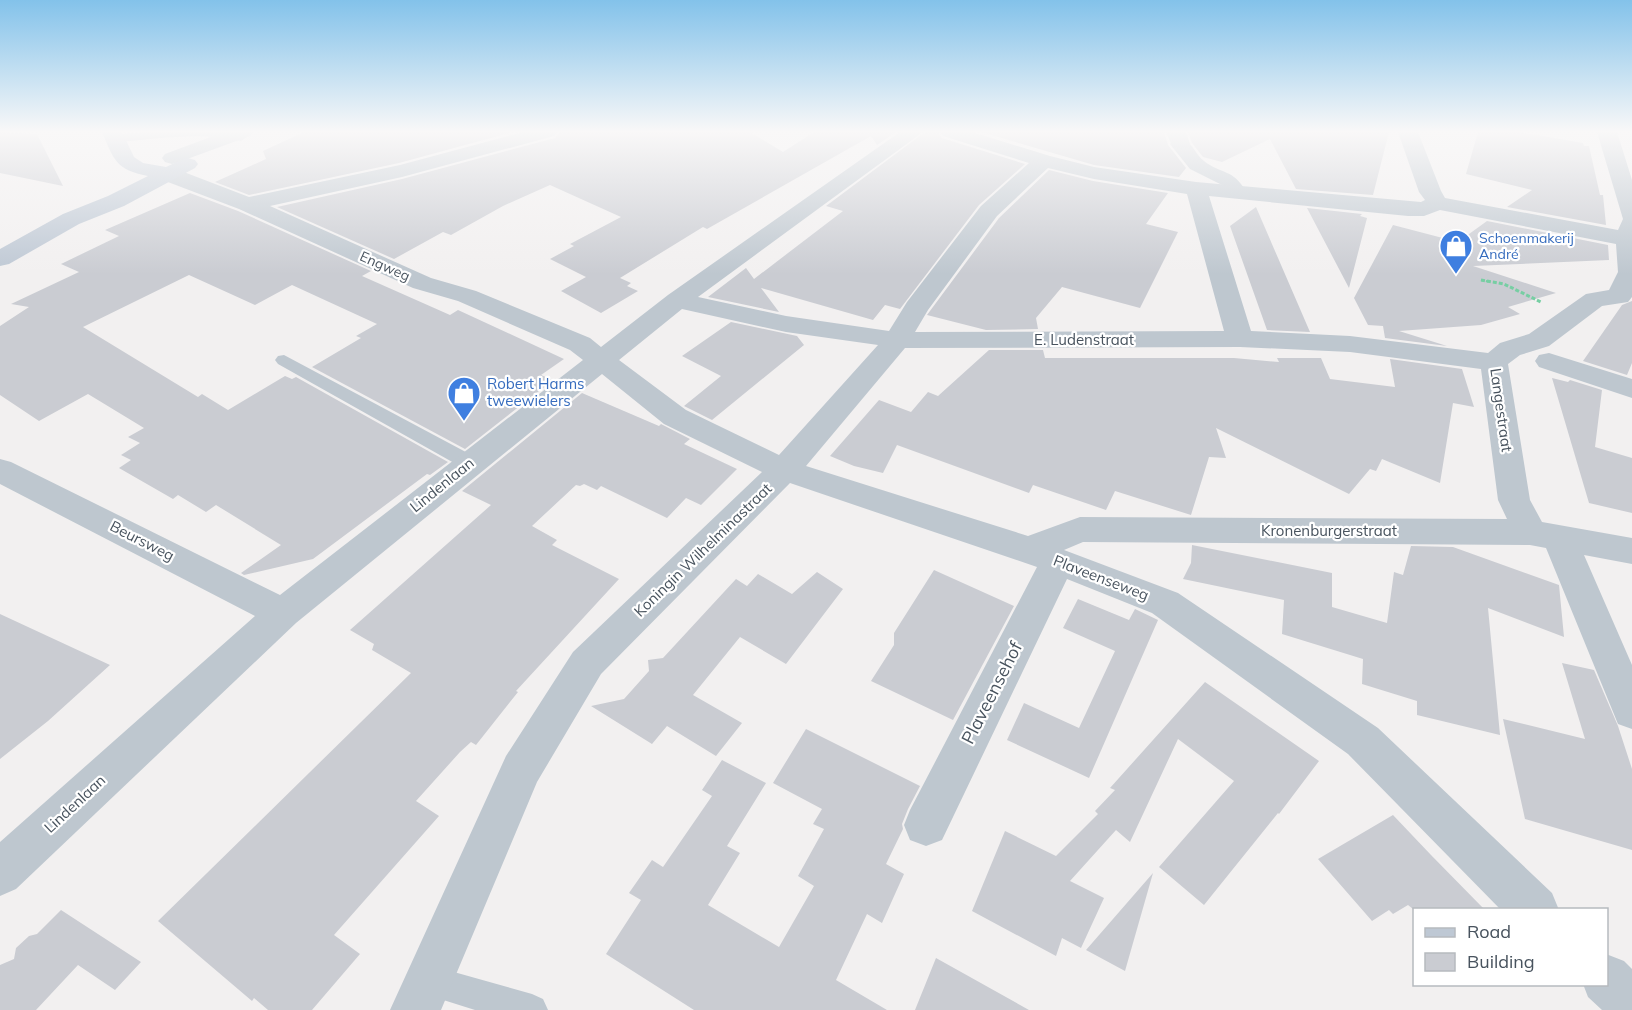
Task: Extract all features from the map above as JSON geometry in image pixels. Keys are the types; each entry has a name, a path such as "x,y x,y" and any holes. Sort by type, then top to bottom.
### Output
{"main road":[{"path":"71,219 83,208 131,179"},
{"path":"0,259 71,219 100,208 151,179"}],"street":[{"name":"Engweg","path":"202,179 247,204 422,283 468,296 580,344 599,361"},
{"path":"247,204 364,179"},
{"name":"Lindenlaan","path":"0,873 283,613 677,300 847,179"},
{"name":"Koningin Wilhelminastraat","path":"422,996 521,770 587,663 784,470 897,340 916,308 990,211 1024,179"},
{"path":"1134,179 1196,189 1408,209 1424,208 1438,203 1631,230"},
{"path":"1224,179 1230,182 1236,191"},
{"path":"1425,179 1430,192 1438,203"},
{"name":"Langestraat","path":"1619,179 1631,230 1630,272 1626,299 1595,299 1539,340 1510,349 1494,362 1514,500 1544,535 1632,711"},
{"path":"1196,189 1240,339"},
{"name":"E. Ludenstraat","path":"677,300 796,326 897,340 1240,339 1350,344 1494,362"},
{"name":"Plaveenseweg","path":"599,361 675,417 784,470 1044,556 1165,603 1363,741 1534,908"},
{"path":"1549,361 1632,389"},
{"name":"Beursweg","path":"0,470 283,613"},
{"name":"Kronenburgerstraat","path":"1044,556 1080,529 1544,535 1632,551"},
{"name":"Plaveensehof","path":"926,825 1044,556"},
{"path":"1608,981 1632,1004"}],"lane":[{"path":"284,360 470,463"},
{"name":"Koningin Wilhelminastraat","path":"422,996 532,1010"}],"path":[{"path":"1481,280 1504,284 1572,316"}],"building":[{"path":"30,179 60,179 63,186"},
{"path":"221,179 323,179 249,195 215,182"},
{"path":"401,179 795,179 707,229 703,227 620,278 631,283 627,286 638,291 601,313 561,291 586,277 550,259 574,246 570,244 621,217 550,185 503,206 451,235 443,232 394,259 277,207"},
{"path":"862,179 1008,179 979,205 900,309 885,305 873,320 761,288 779,312 708,297 746,268 754,279 843,211 826,206"},
{"path":"1039,179 1086,179 1168,193 1146,224 1178,232 1140,308 1062,287 1036,318 1038,329 986,330 927,315 999,218"},
{"path":"1291,179 1377,179 1373,195 1296,189"},
{"path":"1487,179 1596,179 1600,195 1603,195 1606,225 1507,207 1532,190"},
{"path":"190,193 238,211 371,271 362,276 450,315 458,310 564,359 541,375 553,380 465,449 312,367 361,338 356,336 377,324 292,285 255,305 189,275 83,327 198,397 202,394 228,410 285,376 292,379 296,377 448,462 430,475 427,474 313,559 244,575 241,573 281,545 216,505 206,512 178,495 173,499 119,468 131,460 121,455 140,443 128,437 144,428 88,394 39,421 0,395 0,326 29,307 11,304 79,272 61,264 119,236 105,230"},
{"path":"1256,207 1310,332 1267,330 1230,226"},
{"path":"1307,208 1362,214 1360,216 1367,218 1349,288"},
{"path":"1487,221 1608,245 1609,260 1473,266 1556,293 1508,307 1520,314 1481,325 1399,331 1447,346 1385,338 1383,326 1368,325 1354,298 1393,225 1458,242"},
{"path":"1632,301 1632,363 1627,375 1583,361 1622,305"},
{"path":"731,322 797,336 804,345 712,420 684,406 721,376 682,356"},
{"path":"989,350 1043,350 1045,358 1234,358 1279,362 1277,358 1321,358 1330,379 1395,387 1390,359 1462,369 1474,407 1453,403 1440,483 1382,459 1376,471 1370,469 1349,494 1216,428 1226,458 1209,457 1191,515 1115,491 1106,510 1033,485 1029,493 897,445 883,473 854,466 830,456 879,400 911,412 928,392 938,396"},
{"path":"1552,378 1568,382 1570,380 1602,390 1595,447 1632,458 1632,513 1589,503"},
{"path":"582,393 659,426 661,424 690,439 684,444 737,469 701,505 686,498 667,518 601,486 597,490 584,484 576,485 532,526 557,540 552,545 619,579 516,691 518,692 476,745 471,742 460,752 416,801 439,816 334,935 360,954 312,1010 268,1010 254,998 252,1001 158,921 411,673 372,650 374,644 350,630 491,505 462,491"},
{"path":"1192,545 1332,573 1332,607 1387,623 1394,572 1403,575 1411,546 1453,547 1559,585 1564,637 1488,608 1500,735 1417,715 1417,701 1362,684 1363,659 1282,634 1284,600 1183,579 1191,563"},
{"path":"934,570 1014,606 953,720 871,681 894,645 894,633"},
{"path":"817,572 843,589 786,664 740,637 693,695 742,723 716,756 667,726 652,744 591,706 624,699 649,671 648,660 663,658 736,579 747,586 758,574 792,594"},
{"path":"1078,599 1129,620 1135,609 1158,620 1089,778 1007,740 1024,703 1079,728 1115,651 1063,628"},
{"path":"0,614 110,665 48,721 0,759"},
{"path":"1562,663 1594,670 1618,726 1632,769 1632,850 1525,819 1503,719 1585,739"},
{"path":"1205,682 1319,761 1279,814 1204,905 1159,867 1234,781 1178,739 1130,842 1116,830 1070,881 1104,898 1081,948 1062,938 1056,956 972,911 1005,831 1056,856 1098,814 1095,811 1115,790 1110,788"},
{"path":"806,729 920,786 908,809 902,824 903,829 886,864 904,874 882,923 867,914 836,980 887,1010 694,1010 606,954 641,900 629,893 652,860 663,867 712,796 702,790 722,760 766,783 727,846 740,853 708,905 779,947 814,886 798,876 824,829 813,824 822,809 773,783"},
{"path":"1393,815 1483,908 1413,909 1408,905 1393,914 1389,910 1372,921 1318,859"},
{"path":"1153,873 1125,971 1086,950"},
{"path":"61,910 141,962 115,990 78,965 36,1010 0,1010 0,965 14,959 16,948 29,936 37,934"},
{"path":"936,958 1029,1010 915,1010"}],"place":[{"name":"Schoenmakerij André","path":"1456,275"},
{"name":"Robert Harms tweewielers","path":"464,422"}]}
